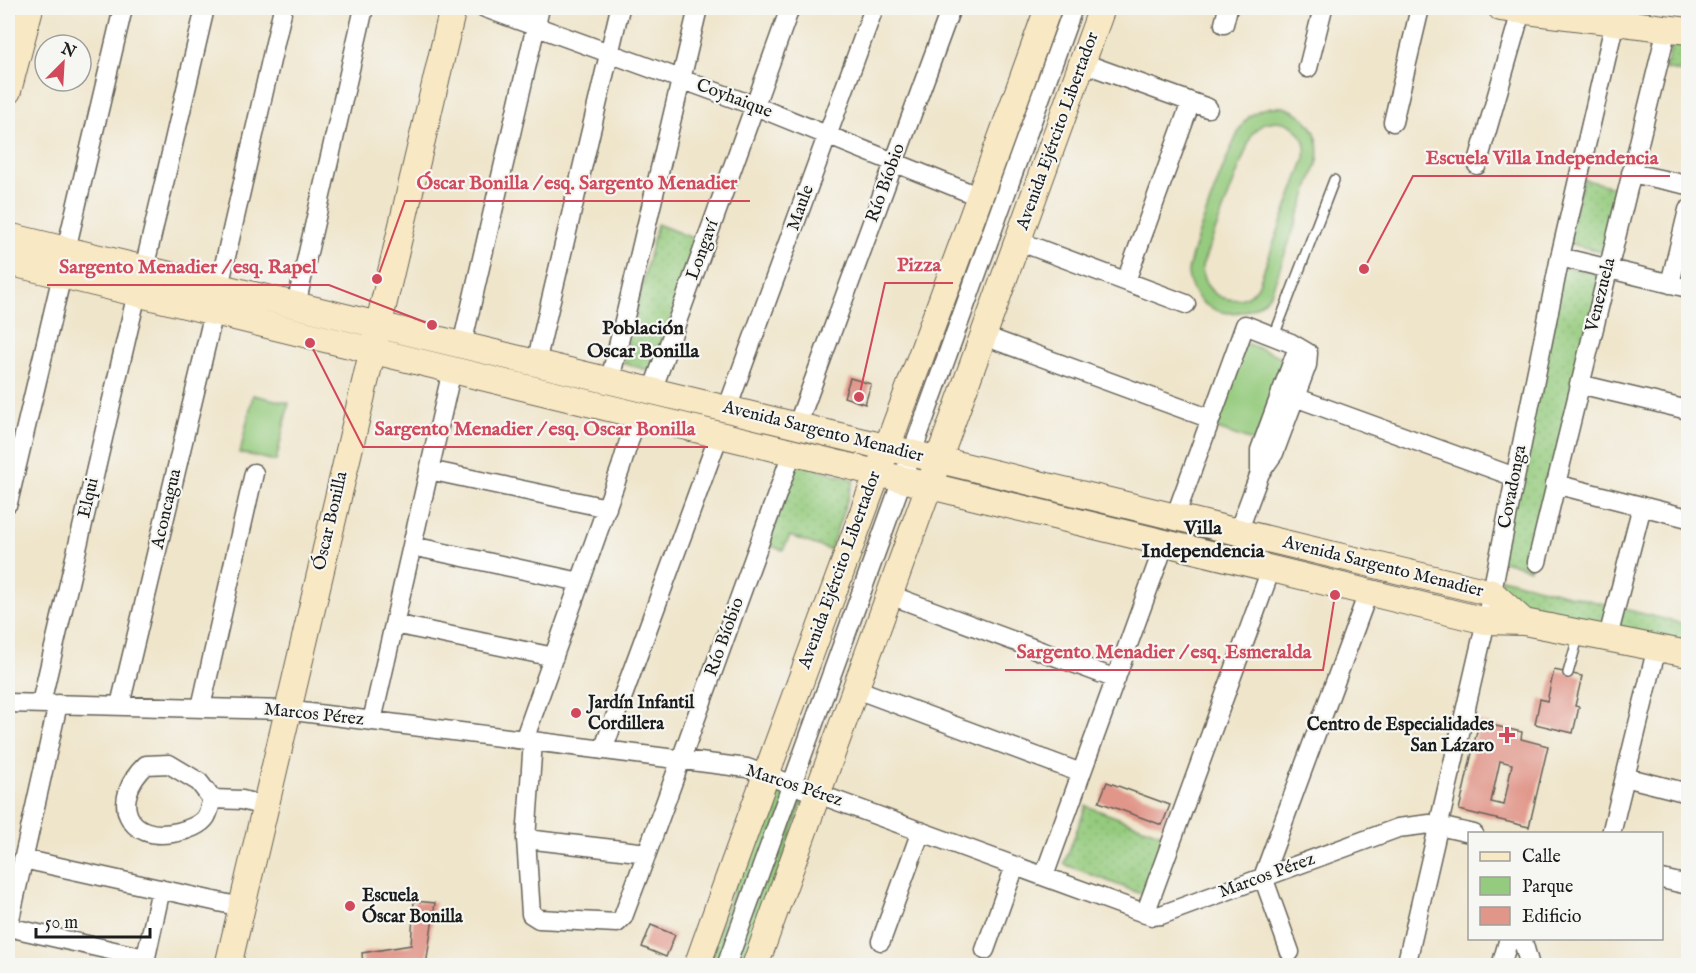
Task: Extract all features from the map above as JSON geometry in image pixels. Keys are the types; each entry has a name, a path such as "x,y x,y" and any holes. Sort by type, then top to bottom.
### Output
{"main road":[{"path":"8,91 30,8"},
{"name":"Óscar Bonilla","path":"228,966 286,710 453,8"},
{"name":"Avenida Ejército Libertador","path":"698,966 765,774 1048,8"},
{"name":"Avenida Ejército Libertador","path":"755,966 1102,8"},
{"path":"1515,8 1616,14 1678,29"},
{"name":"Avenida Sargento Menadier","path":"8,236 64,263"},
{"name":"Avenida Sargento Menadier","path":"8,262 64,263 140,281 214,312 1486,621 1524,622 1689,654"},
{"name":"Avenida Sargento Menadier","path":"140,281 219,286 1492,593 1524,622"}],"street":[{"path":"8,503 123,8"},
{"name":"Elqui","path":"8,927 23,859 50,704 140,281 205,8"},
{"path":"219,286 283,8"},
{"path":"296,305 364,8"},
{"name":"Coyhaique","path":"485,8 538,16 609,52 755,106 980,197"},
{"path":"536,363 620,8"},
{"path":"610,380 698,8"},
{"name":"Longaví","path":"652,391 790,8"},
{"name":"Maule","path":"727,409 874,8"},
{"name":"Río Bíobio","path":"797,426 951,8"},
{"path":"726,966 1073,8"},
{"path":"1308,68 1323,8"},
{"path":"1393,122 1420,8"},
{"path":"1477,165 1515,8"},
{"name":"Covadonga","path":"1406,966 1486,621 1560,256 1616,14"},
{"path":"462,345 538,16"},
{"name":"Venezuela","path":"1537,562 1631,173 1678,29"},
{"path":"1083,63 1199,105 1126,281"},
{"path":"1631,173 1689,185"},
{"path":"1670,284 1689,210"},
{"path":"1018,241 1186,304"},
{"path":"1560,256 1689,288"},
{"name":"Aconcagua","path":"120,705 214,312"},
{"path":"1175,517 1245,326 1274,336 1308,353 1307,365 1288,394 1274,453 1260,473 1238,532"},
{"path":"984,336 1211,419"},
{"path":"372,721 452,370"},
{"path":"1579,384 1689,410"},
{"path":"1288,394 1515,477"},
{"path":"637,415 554,657 529,741 526,839 647,853"},
{"path":"603,750 719,435"},
{"name":"Río Bíobio","path":"526,839 530,910 533,917 620,921 647,853 792,453"},
{"path":"429,470 607,508"},
{"path":"201,707 254,473"},
{"path":"1555,484 1689,518"},
{"path":"1608,637 1642,506"},
{"path":"1044,876 1165,543"},
{"path":"412,546 580,582"},
{"path":"1144,914 1271,569"},
{"path":"1290,952 1263,877 1368,593"},
{"path":"890,595 1116,679"},
{"path":"394,624 554,657"},
{"path":"1611,832 1657,647"},
{"path":"855,689 1081,773"},
{"name":"Marcos Pérez","path":"8,703 286,710 747,768 818,792 1144,914 1161,915 1398,828 1438,825 1468,832"},
{"path":"169,764 199,782 212,799 206,818 188,830 165,835 142,831 130,822 125,806 134,776 146,765 169,764"},
{"path":"1625,777 1689,793"},
{"path":"212,799 242,800 264,806"},
{"path":"881,941 921,831"},
{"path":"23,859 241,907"},
{"path":"985,950 1015,866"},
{"path":"1663,879 1689,885"},
{"path":"8,927 145,962 161,889"},
{"path":"1501,966 1509,940"},
{"path":"1522,940 1530,966"}],"lane":[{"path":"1274,336 1334,180"},
{"path":"1568,673 1579,632"}],"green space":[{"path":"1673,41 1688,44 1688,74 1665,69"},
{"path":"1284,107 1300,115 1312,127 1318,143 1318,161 1271,293 1249,310 1236,313 1223,312 1211,308 1200,300 1192,289 1188,274 1195,245 1212,195 1240,129 1254,113 1268,108","holes":["1283,122 1299,132 1305,144 1305,158 1258,286 1242,298 1232,300 1223,298 1208,286 1203,277 1202,266 1252,134 1264,123"]},
{"path":"1583,179 1624,190 1608,253 1566,243"},
{"path":"657,224 700,241 650,371 623,363"},
{"path":"1560,266 1602,275 1530,569 1494,558"},
{"path":"1245,343 1285,358 1255,442 1215,428"},
{"path":"253,395 289,403 276,461 240,453"},
{"path":"797,462 854,480 830,550 790,536 783,550 767,545"},
{"path":"1501,578 1688,625 1688,647 1506,602 1499,593"},
{"path":"769,790 803,802 746,965 705,966"},
{"path":"1086,806 1167,836 1144,895 1064,864"}],"building":[{"path":"850,378 871,384 865,404 844,397"},
{"path":"1554,670 1582,676 1575,706 1579,707 1573,733 1535,724 1540,699 1547,701"},
{"path":"1479,722 1522,732 1521,739 1548,746 1529,827 1459,810","holes":["1500,761 1512,764 1504,805 1491,802"]},
{"path":"1107,782 1170,805 1162,825 1099,802"},
{"path":"414,901 435,903 426,966 363,966 362,953 411,945"},
{"path":"651,925 675,935 666,957 642,947"}],"place":[{"name":"Escuela Villa Independencia","path":"1364,269"},
{"name":"Óscar Bonilla / esq. Sargento Menadier","path":"377,279"},
{"name":"Sargento Menadier / esq. Rapel","path":"432,325"},
{"name":"Sargento Menadier / esq. Oscar Bonilla","path":"310,343"},
{"name":"Pizza","path":"859,397"},
{"name":"Sargento Menadier / esq. Esmeralda","path":"1335,595"},
{"name":"Jardín Infantil Cordillera","path":"576,713"},
{"name":"Centro de Especialidades San Lázaro","path":"1507,735"},
{"name":"Escuela Óscar Bonilla","path":"350,906"}],"district":[{"name":"Población Oscar Bonilla","path":"643,340"},
{"name":"Villa Independencia","path":"1203,540"}]}
